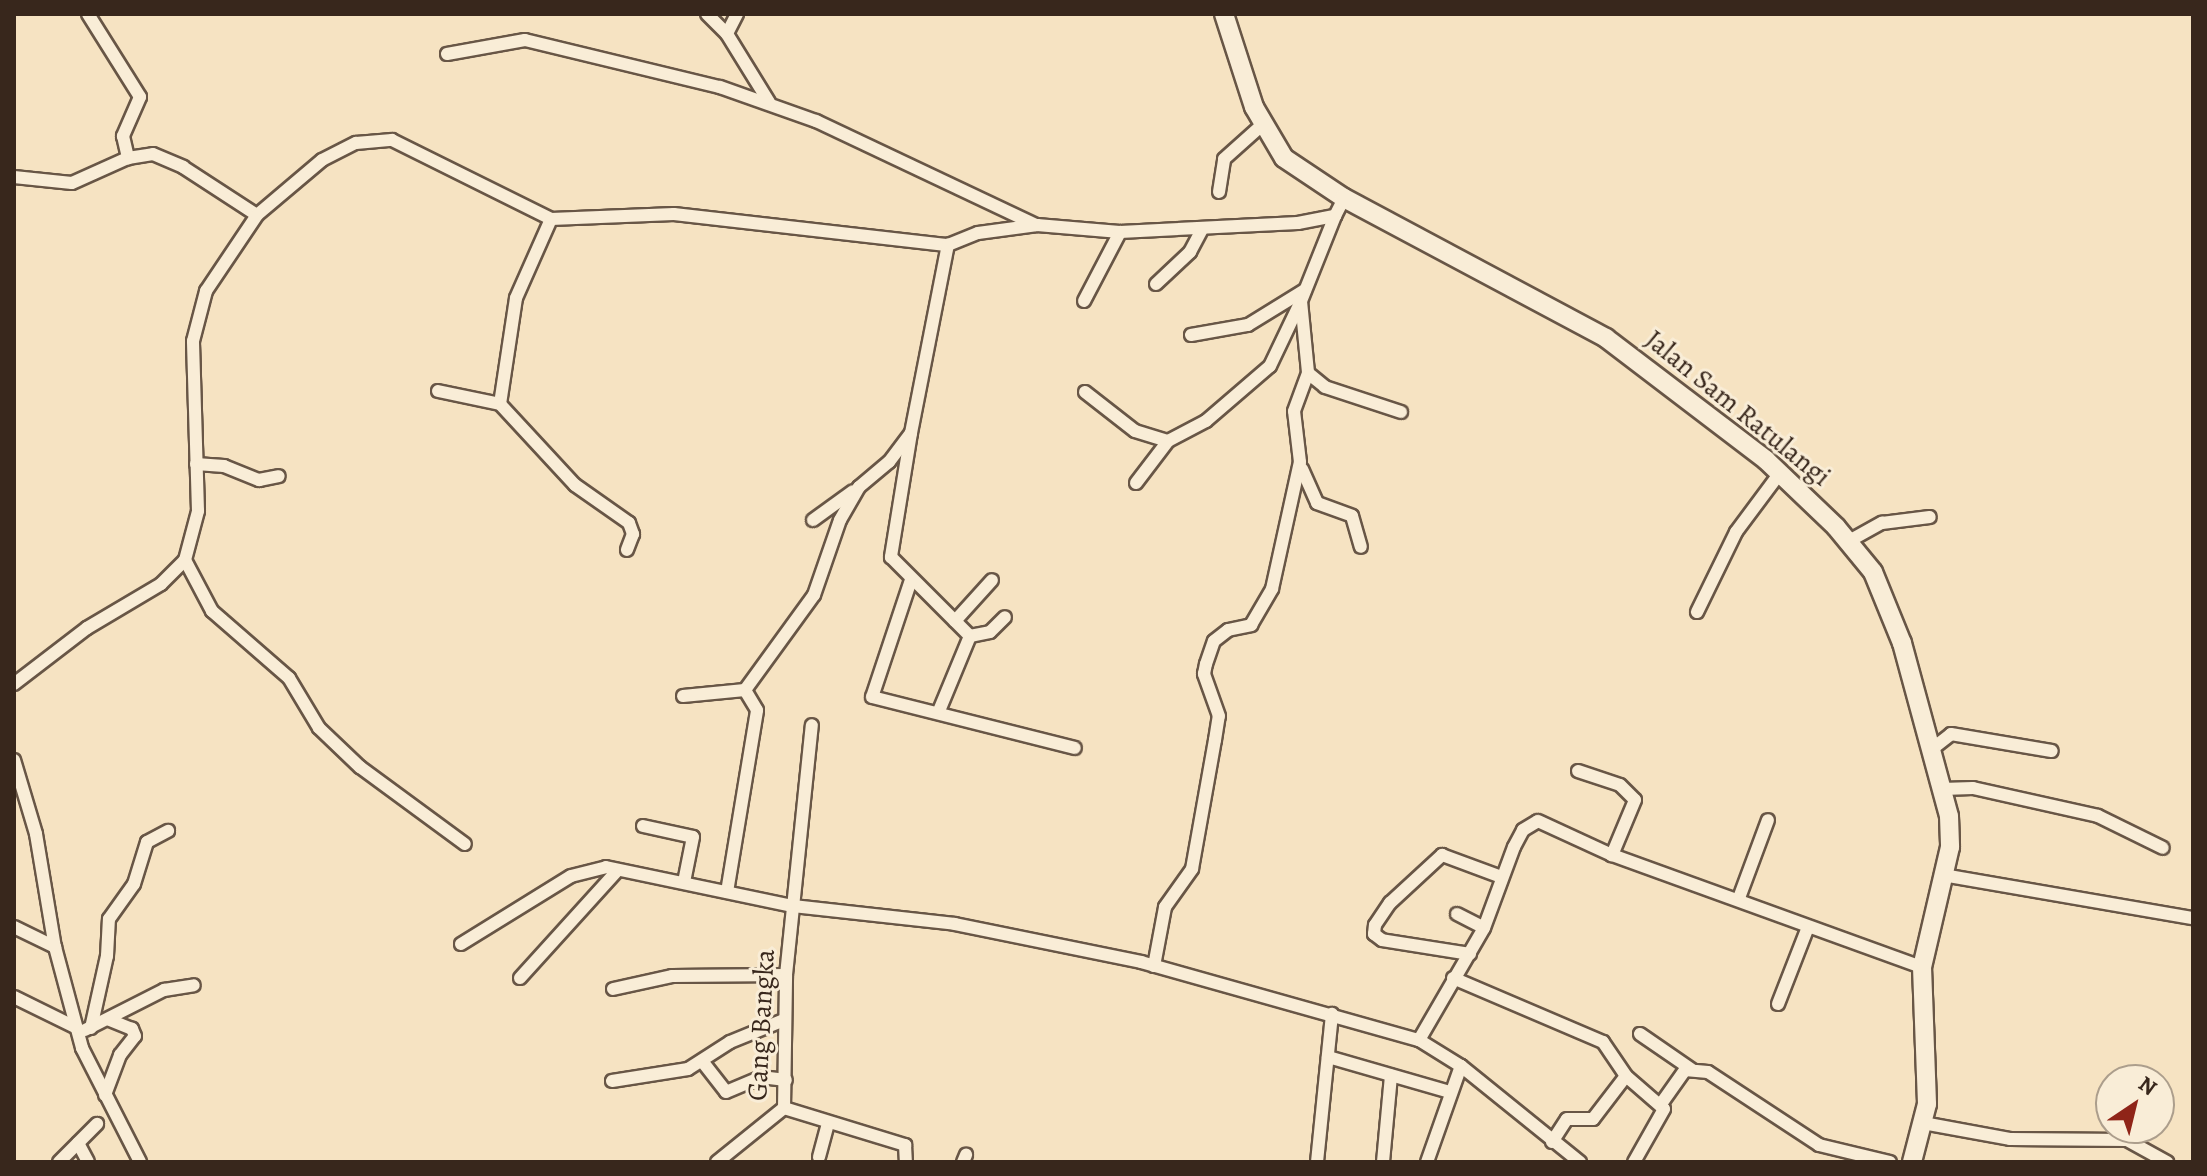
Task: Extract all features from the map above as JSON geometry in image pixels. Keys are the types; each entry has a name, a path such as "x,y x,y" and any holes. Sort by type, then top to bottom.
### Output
{"street":[{"path":"88,14 140,97 123,136 128,158"},
{"path":"707,14 727,34 769,102"},
{"path":"727,34 737,14"},
{"name":"Jalan Sam Ratulangi","path":"1224,14 1262,125 1284,158 1344,198 1574,317 1714,417 1780,473 1849,541 1873,572 1902,643 1932,749 1942,789 1950,847 1922,967 1928,1054 1923,1123 1912,1162"},
{"path":"447,54 536,42 769,102 1037,225"},
{"path":"1219,192 1224,159 1262,125"},
{"path":"14,684 75,637 161,584 185,560 197,523 193,341 211,277 257,215 322,160 376,138 392,140 454,168 551,219 674,214 948,245 978,233 1037,225 1120,232 1202,229 1335,216"},
{"path":"14,177 72,183 128,158 166,157 257,215"},
{"path":"1136,483 1168,441 1206,421 1270,366 1307,288 1344,198"},
{"path":"500,404 516,298 551,219"},
{"path":"1156,284 1190,252 1202,229"},
{"path":"1084,301 1120,232"},
{"path":"948,245 911,433 891,557 970,636"},
{"path":"1191,335 1248,325 1307,288"},
{"path":"1301,301 1308,373 1294,411 1300,462 1309,495 1352,516 1361,547"},
{"path":"1308,373 1325,387 1401,412"},
{"path":"438,391 500,404 575,485 629,523 633,534 627,550"},
{"path":"1085,392 1135,431 1168,441"},
{"path":"813,520 889,462 911,433"},
{"path":"1154,966 1168,900 1192,869 1215,740 1219,716 1204,674 1209,654 1220,635 1251,625 1272,589 1300,462"},
{"path":"196,464 224,466 259,480 279,476"},
{"path":"1697,612 1736,532 1780,473"},
{"path":"683,696 745,690 814,595 840,520 859,487"},
{"path":"1849,541 1882,523 1930,517"},
{"path":"185,560 212,611 227,630 289,678 319,728 360,767 465,844"},
{"path":"911,580 872,697 939,711 1075,748"},
{"path":"955,621 992,580"},
{"path":"970,636 990,632 1005,617"},
{"path":"939,711 970,636"},
{"path":"727,892 757,710 745,690"},
{"name":"Gang Bangka","path":"717,1162 784,1108 786,975 812,725"},
{"path":"1932,749 1937,739 1951,734 2052,751"},
{"path":"14,760 36,834 55,947 105,1095 140,1162"},
{"path":"1578,771 1620,785 1635,800 1612,855"},
{"path":"1942,789 1973,788 2098,816 2163,848"},
{"path":"1739,898 1768,820"},
{"path":"1419,1040 1484,928 1501,877 1523,830 1538,821 1612,855 1739,898 1808,927 1922,967"},
{"path":"643,826 692,836 684,882"},
{"path":"82,1029 107,956 109,919 134,884 148,840 168,831"},
{"path":"1470,954 1382,940 1374,934 1375,925 1390,903 1442,855 1501,877"},
{"path":"461,944 571,876 606,867 793,906 955,924 1154,966 1419,1040 1461,1066 1580,1162"},
{"path":"520,978 617,871"},
{"path":"1943,875 2193,918"},
{"path":"1457,914 1484,928"},
{"path":"14,927 55,947"},
{"path":"1778,1004 1808,927"},
{"path":"613,989 662,977 786,975"},
{"path":"1453,978 1596,1037 1626,1076 1661,1104 1663,1114 1634,1162"},
{"path":"14,997 82,1029 110,1020 164,990 194,985"},
{"path":"1317,1162 1332,1014"},
{"path":"105,1095 120,1055 135,1036 132,1029 110,1020"},
{"path":"612,1081 661,1075 702,1061 730,1042 784,1020"},
{"path":"1640,1034 1691,1069 1726,1081 1819,1145 1890,1162"},
{"path":"1328,1057 1450,1092"},
{"path":"702,1061 726,1092 761,1077 786,1080"},
{"path":"1427,1162 1461,1066"},
{"path":"1661,1104 1681,1075 1691,1069"},
{"path":"1383,1162 1391,1075"},
{"path":"1552,1142 1567,1119 1593,1119 1626,1076"},
{"path":"784,1108 828,1124 905,1145 906,1162"},
{"path":"1923,1123 2010,1139 2127,1140 2167,1162"},
{"path":"59,1162 97,1124"},
{"path":"819,1157 828,1124"},
{"path":"78,1143 88,1162"}]}
